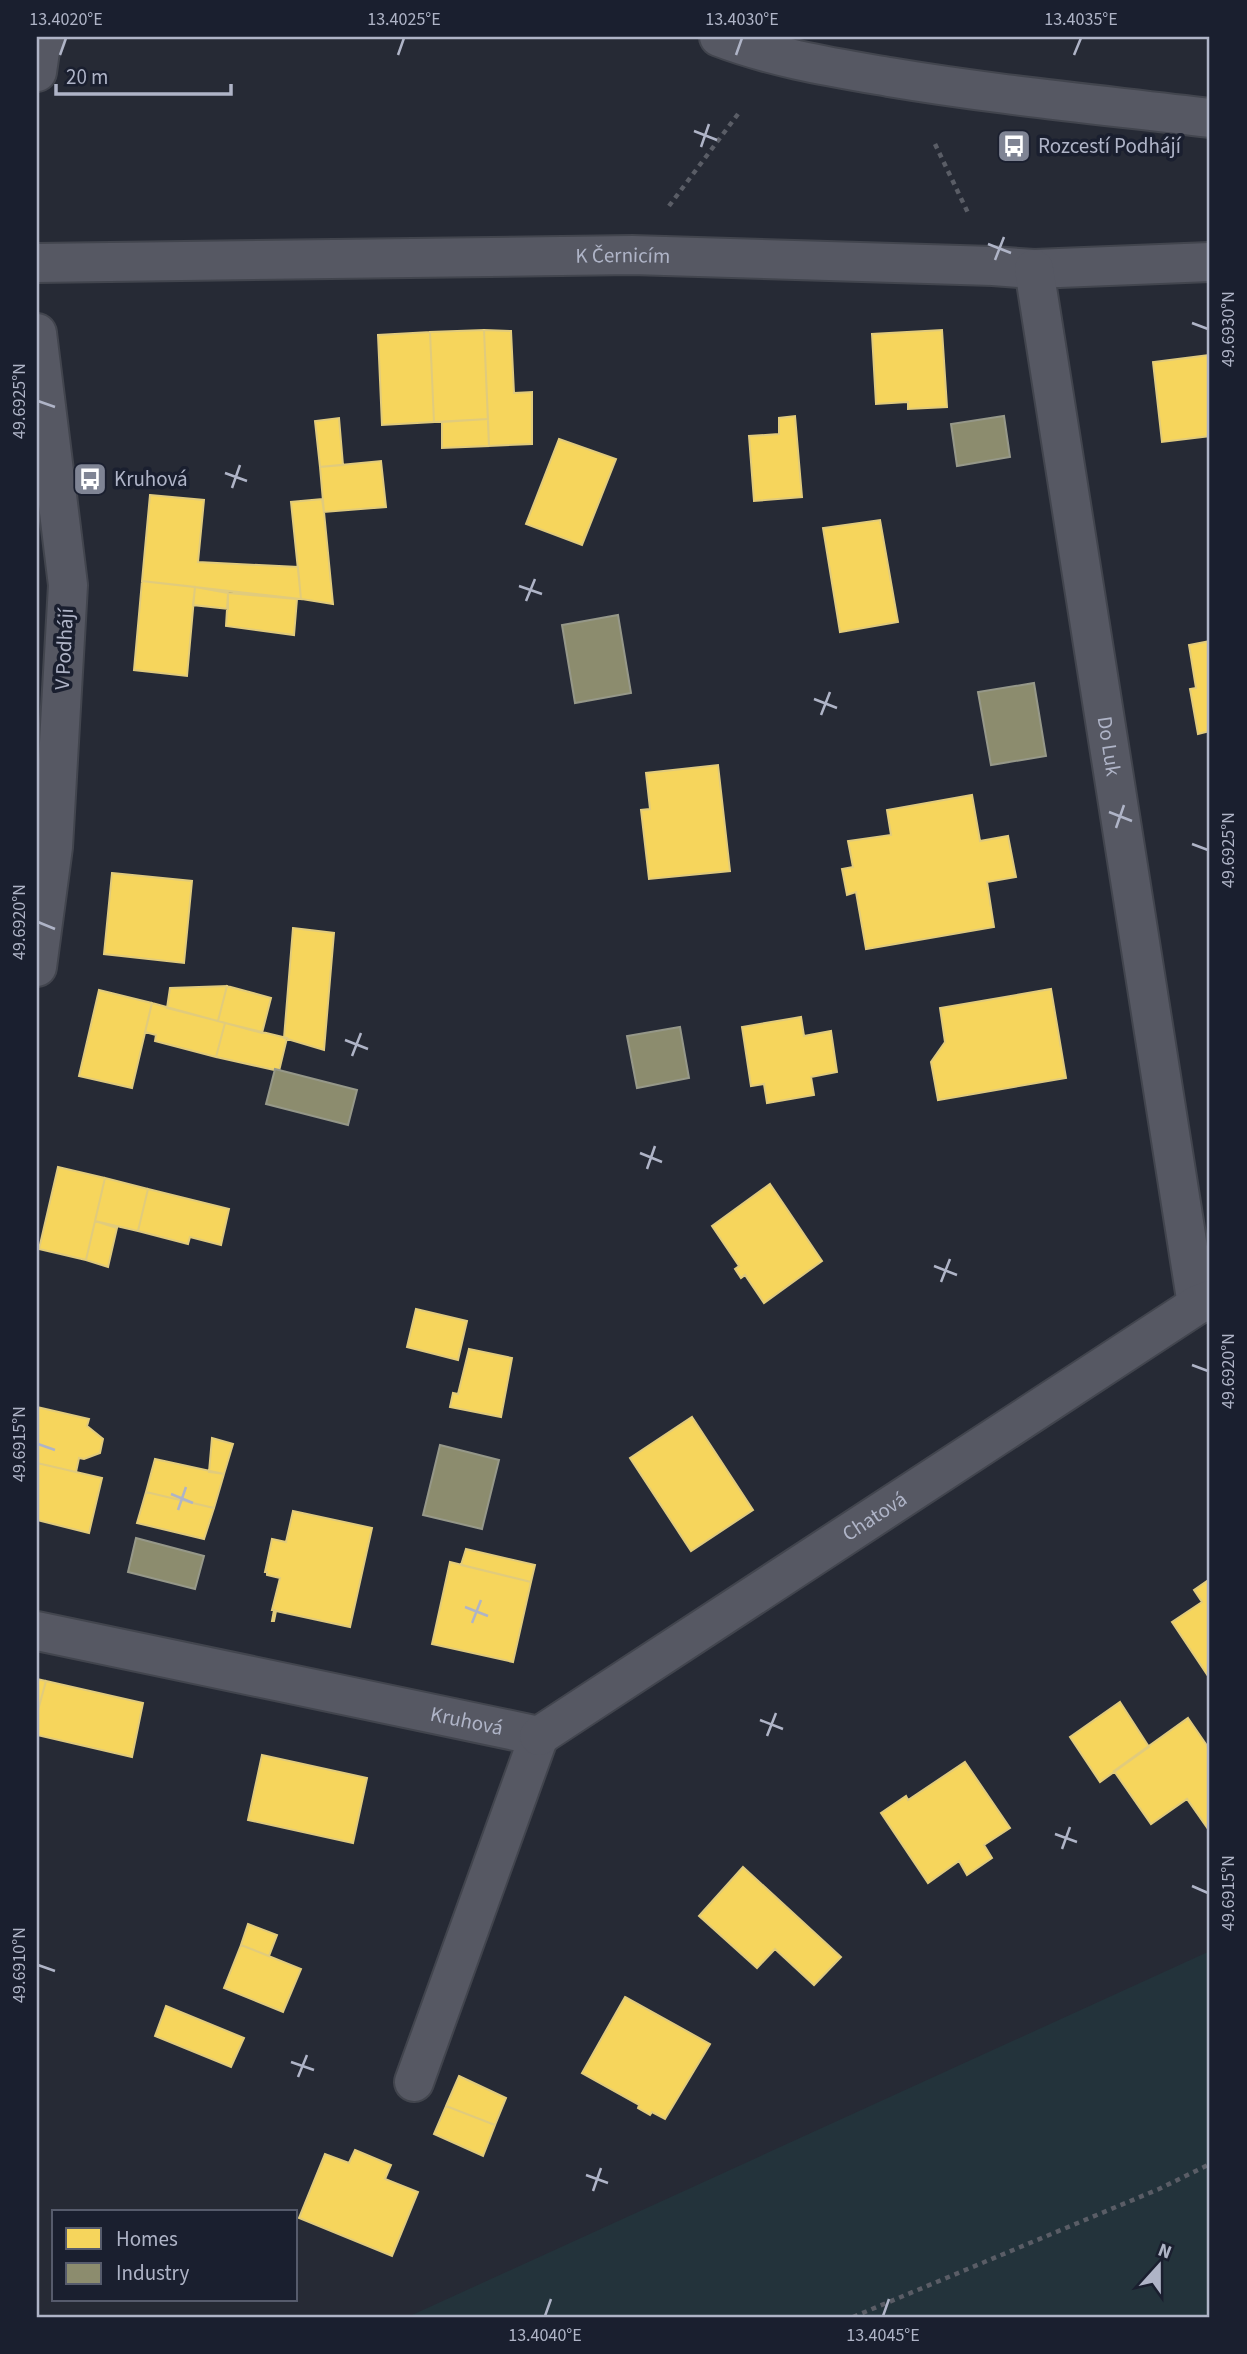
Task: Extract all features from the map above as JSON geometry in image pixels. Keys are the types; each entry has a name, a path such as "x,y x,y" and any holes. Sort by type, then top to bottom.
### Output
{"street":[{"path":"37,72 40,51 46,37"},
{"path":"719,37 804,62 974,91 1210,118"},
{"name":"K Černicím","path":"37,263 632,255 1034,269 1210,262"},
{"name":"Do Luk","path":"1034,269 1204,1303"},
{"name":"V Podhájí","path":"37,333 68,585 52,847 37,967"},
{"name":"Chatová","path":"539,1736 1204,1303"},
{"name":"Kruhová","path":"37,1631 539,1736"},
{"path":"414,2082 539,1736"}],"path":[{"path":"632,255 738,114"},
{"path":"935,144 993,266"},
{"path":"853,2317 1159,2189 1210,2164"}],"shaded area":[{"path":"1210,1951 1210,2317 412,2315"}],"building: Homes":[{"path":"484,330 511,331 514,393 532,392 532,444 489,446"},
{"path":"484,330 488,419 434,422 430,332"},
{"path":"942,330 947,407 908,409 908,402 876,404 872,334"},
{"path":"430,332 434,422 382,425 378,335"},
{"path":"1210,355 1210,436 1162,442 1153,362"},
{"path":"795,416 802,497 754,501 749,436 779,434 779,418"},
{"path":"339,418 343,465 320,467 315,421"},
{"path":"488,419 489,446 442,448 442,422"},
{"path":"559,439 616,459 582,545 526,524"},
{"path":"381,461 386,507 324,512 320,467"},
{"path":"150,495 204,500 198,562 298,567 301,599 142,581"},
{"path":"322,499 333,604 301,599 291,502"},
{"path":"880,520 898,622 840,632 823,528"},
{"path":"142,581 195,587 187,676 134,670"},
{"path":"195,587 228,593 228,609 193,605"},
{"path":"228,593 297,599 294,635 226,626"},
{"path":"1210,641 1210,731 1198,734 1190,689 1196,688 1189,645"},
{"path":"718,765 730,871 649,879 641,810 650,809 646,773"},
{"path":"972,795 980,841 1008,836 1016,877 987,882 994,927 866,949 856,892 847,895 842,869 853,867 848,841 891,835 887,810"},
{"path":"112,873 192,881 184,963 104,954"},
{"path":"293,928 334,933 324,1050 284,1038"},
{"path":"227,986 218,1021 167,1008 170,988"},
{"path":"227,986 271,998 262,1033 218,1021"},
{"path":"1051,989 1066,1078 938,1100 931,1062 945,1042 940,1008"},
{"path":"99,990 152,1003 132,1088 79,1076"},
{"path":"152,1003 225,1023 216,1057 155,1041 156,1035 145,1032"},
{"path":"801,1017 804,1036 831,1031 837,1072 811,1077 814,1095 767,1103 764,1084 751,1086 742,1027"},
{"path":"225,1023 287,1038 279,1071 216,1057"},
{"path":"58,1167 105,1178 86,1260 39,1249"},
{"path":"105,1178 148,1189 138,1231 95,1221"},
{"path":"770,1184 822,1261 764,1303 745,1275 741,1278 735,1269 739,1266 712,1226"},
{"path":"148,1189 229,1209 221,1245 190,1237 188,1244 138,1231"},
{"path":"95,1221 117,1228 108,1267 86,1260"},
{"path":"416,1309 467,1321 458,1360 407,1347"},
{"path":"469,1349 512,1358 501,1417 450,1407 453,1393 458,1394"},
{"path":"37,1407 89,1419 87,1426 103,1439 100,1453 84,1459 79,1458 76,1472 37,1463"},
{"path":"692,1417 753,1510 691,1551 630,1458"},
{"path":"212,1438 233,1444 224,1474 209,1472"},
{"path":"155,1459 224,1474 214,1508 146,1492"},
{"path":"37,1463 102,1478 89,1533 37,1520"},
{"path":"146,1492 214,1508 204,1539 137,1523"},
{"path":"293,1511 372,1528 350,1627 276,1611 272,1621 280,1578 265,1572 272,1539 286,1542"},
{"path":"466,1549 535,1565 531,1582 461,1565"},
{"path":"450,1562 531,1582 513,1662 432,1644"},
{"path":"1210,1579 1210,1679 1172,1622 1202,1602 1194,1590"},
{"path":"37,1679 46,1681 37,1714"},
{"path":"46,1681 143,1703 132,1757 37,1735 37,1714"},
{"path":"1120,1702 1149,1747 1100,1782 1070,1737"},
{"path":"1188,1718 1210,1750 1208,1829 1187,1799 1151,1824 1114,1771"},
{"path":"262,1755 367,1778 353,1843 248,1820"},
{"path":"965,1762 1010,1828 984,1845 992,1858 967,1875 959,1861 928,1883 881,1813 906,1796 908,1800"},
{"path":"743,1867 841,1957 814,1985 775,1949 757,1968 699,1916"},
{"path":"248,1924 277,1935 269,1956 241,1945"},
{"path":"241,1945 301,1969 283,2012 224,1988"},
{"path":"625,1997 710,2044 665,2119 652,2112 650,2115 638,2108 639,2105 582,2073"},
{"path":"166,2006 244,2038 231,2067 155,2036"},
{"path":"459,2076 506,2098 495,2125 446,2106"},
{"path":"446,2106 495,2125 483,2156 434,2134"},
{"path":"355,2150 391,2165 385,2179 418,2192 392,2256 299,2218 325,2154 349,2163"}],"building: Industry":[{"path":"1004,416 1010,457 957,466 951,424"},
{"path":"618,615 631,693 575,703 562,625"},
{"path":"1034,683 1046,756 991,765 978,692"},
{"path":"680,1027 689,1078 637,1088 627,1036"},
{"path":"275,1069 357,1090 348,1125 266,1104"},
{"path":"440,1445 499,1460 482,1529 423,1515"},
{"path":"136,1538 204,1556 195,1589 128,1572"}],"place":[{"name":"Rozcestí Podhájí","path":"1014,146"},
{"name":"Kruhová","path":"90,479"}]}
